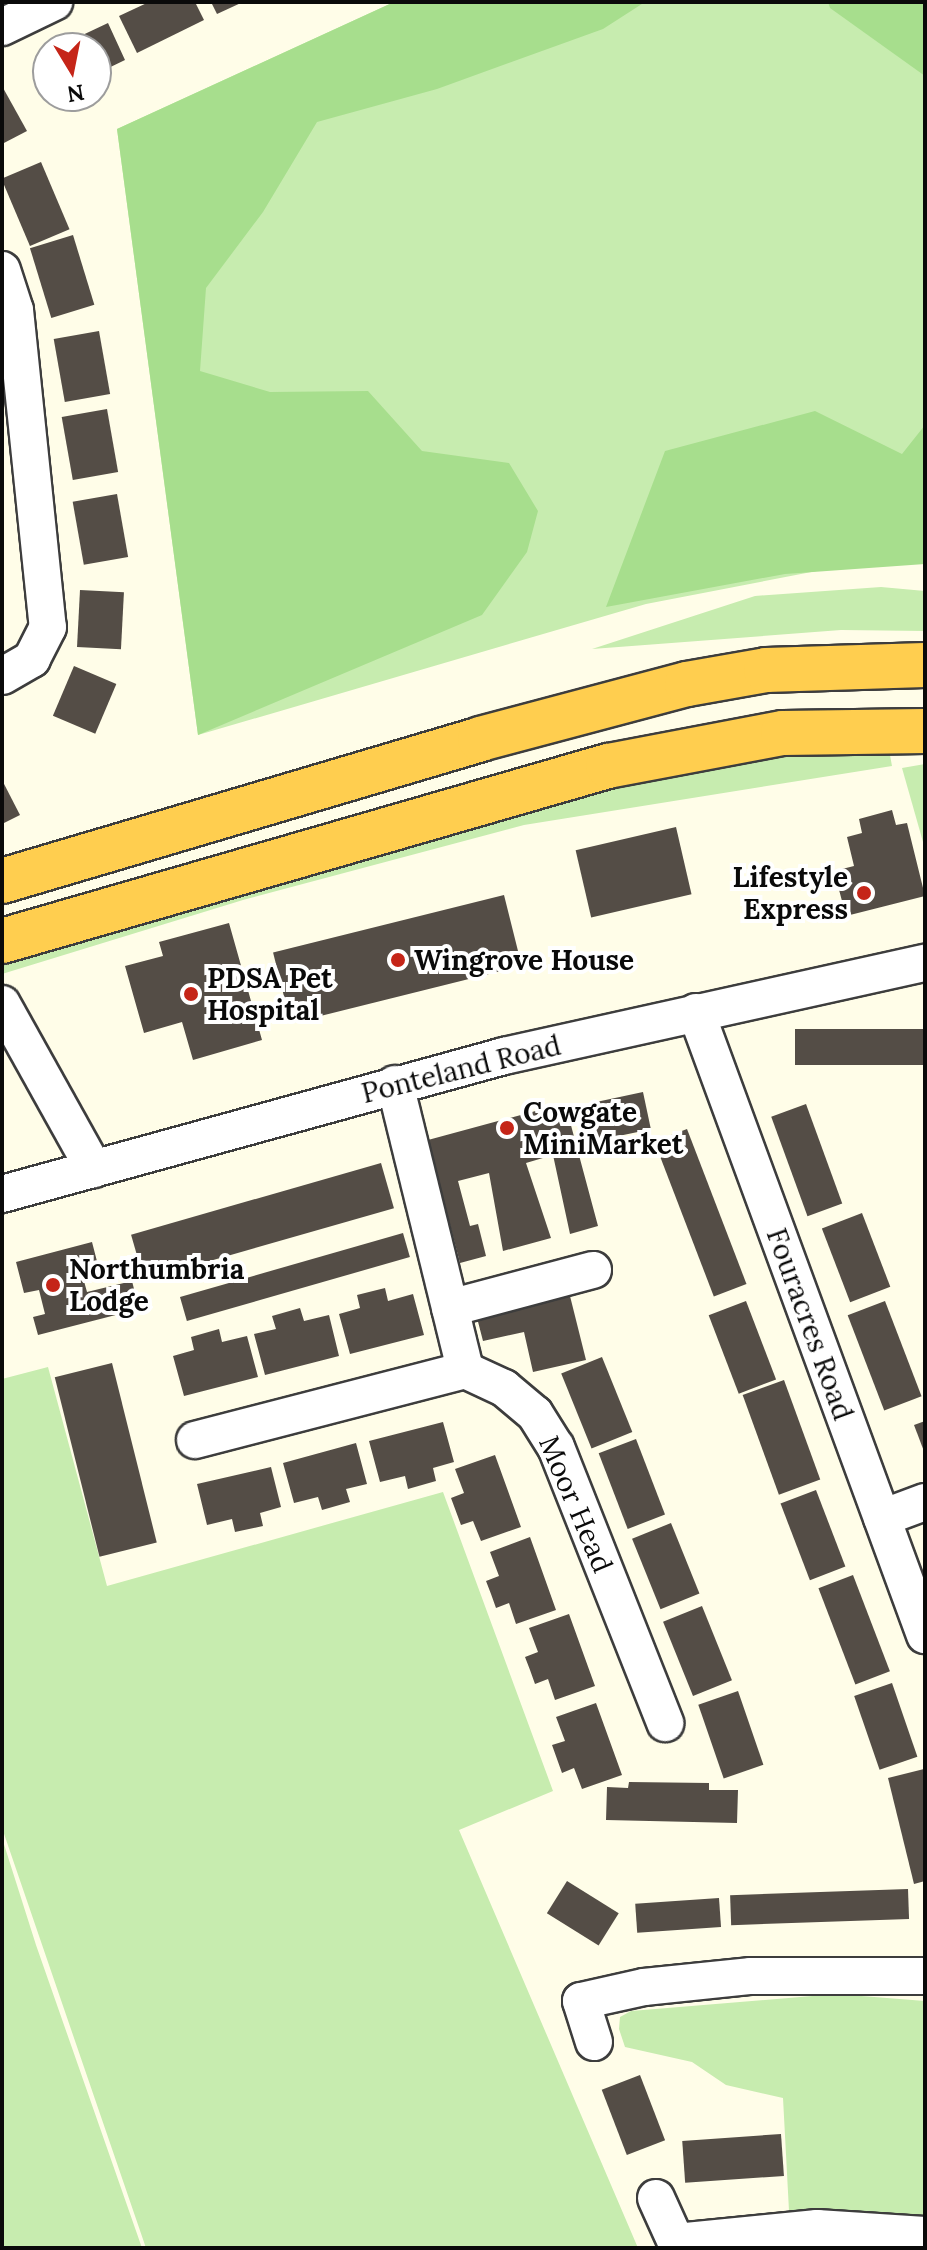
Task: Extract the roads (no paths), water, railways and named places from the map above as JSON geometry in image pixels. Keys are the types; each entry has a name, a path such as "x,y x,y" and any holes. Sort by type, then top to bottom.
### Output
{"highway":[{"path":"2,881 480,739 687,684 794,668 925,665"},
{"path":"2,941 608,766 783,733 925,731"}],"street":[{"path":"2,27 54,2"},
{"path":"2,270 15,310 48,627 32,659 2,676"},
{"name":"Ponteland Road","path":"2,1194 395,1084 787,991 808,992 925,963"},
{"path":"2,1004 94,1169"},
{"name":"Fouracres Road","path":"696,1012 925,1635"},
{"path":"195,1440 465,1370 395,1084"},
{"path":"450,1308 593,1270"},
{"name":"Moor Head","path":"465,1370 504,1388 535,1414 556,1447 665,1723"},
{"path":"882,1518 925,1502"},
{"path":"594,2042 581,2001 644,1987 751,1976 925,1976"},
{"path":"656,2198 676,2242 817,2228 925,2235"}],"place":[{"name":"Lifestyle Express","path":"864,893"},
{"name":"Wingrove House","path":"398,960"},
{"name":"PDSA Pet Hospital","path":"191,994"},
{"name":"Cowgate MiniMarket","path":"507,1128"},
{"name":"Northumbria Lodge","path":"53,1285"}]}
